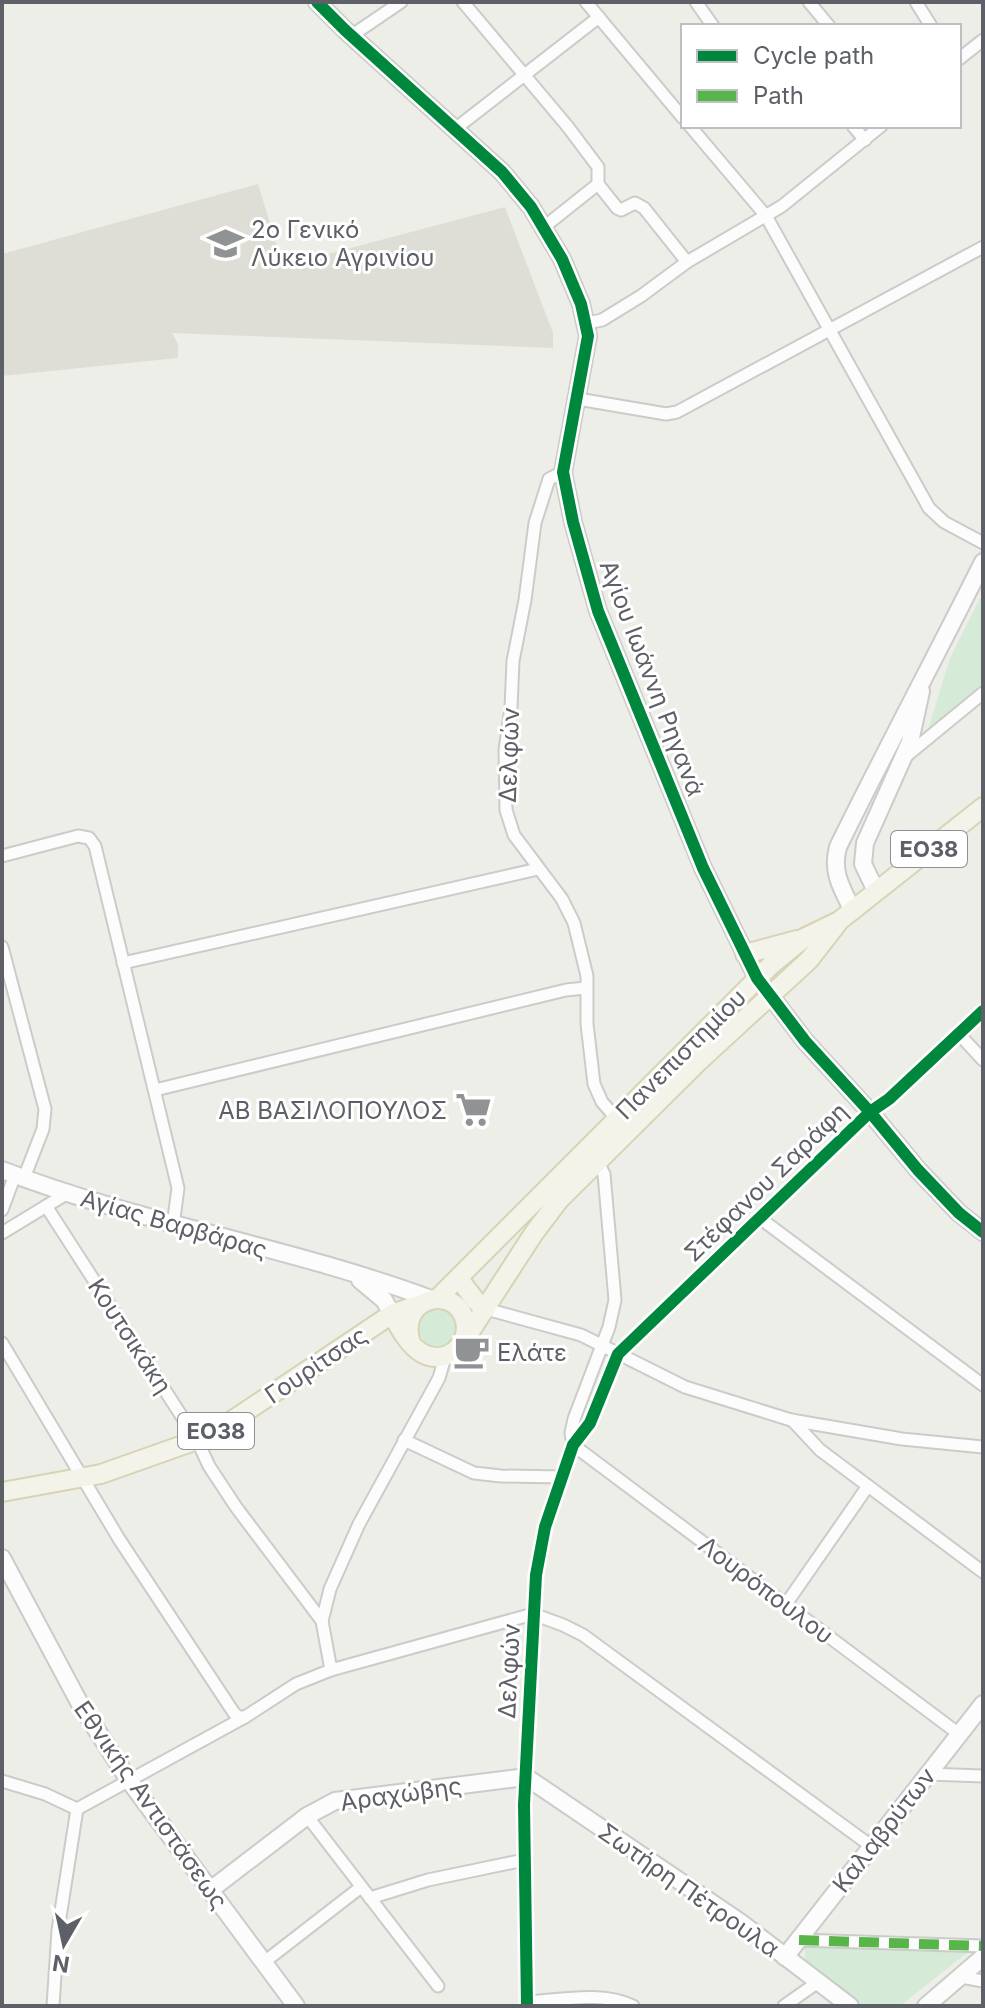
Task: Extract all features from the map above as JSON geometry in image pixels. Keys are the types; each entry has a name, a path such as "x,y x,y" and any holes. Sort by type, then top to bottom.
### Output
{"main road":[{"name":"ΕΟ38","path":"846,916 983,807"},
{"name":"Πανεπιστημίου","path":"429,1301 459,1279 593,1155 757,978 804,938 846,916"},
{"name":"Πανεπιστημίου","path":"623,1124 809,960 846,916"},
{"path":"745,954 804,938"},
{"name":"Πανεπιστημίου","path":"462,1344 545,1217 593,1155"},
{"path":"459,1279 486,1309"},
{"path":"445,1357 425,1355 411,1343 408,1323 429,1301 456,1306 463,1314 466,1334 462,1344"},
{"name":"Γουρίτσας","path":"6,1493 85,1477 148,1459 197,1440 227,1424 392,1314 429,1301"},
{"name":"Γουρίτσας","path":"392,1314 411,1343"},
{"name":"ΕΟ38","path":"445,1357 462,1344"}],"street":[{"name":"Αγίου Ιωάννη Ρηγανά","path":"317,2 521,193 544,227 573,284 587,323 586,359 563,472 580,547 598,611 688,835 757,978 817,1056 870,1112 918,1170 959,1213 983,1232"},
{"path":"351,36 401,2"},
{"path":"463,2 598,167 598,184 618,209 635,203 644,208 687,262"},
{"path":"696,2 712,24"},
{"path":"809,2 827,24"},
{"path":"916,2 930,24"},
{"path":"590,3 681,116"},
{"path":"455,129 599,17"},
{"path":"961,57 983,40"},
{"path":"692,128 766,216 929,508 944,522 983,543"},
{"path":"855,128 865,140"},
{"path":"587,323 602,320 687,262 766,216 879,128"},
{"path":"544,227 598,184"},
{"path":"578,399 666,414 677,412 983,247"},
{"name":"Δελφών","path":"563,472 549,479 537,515 512,672 504,795 507,820 520,844 562,899 574,923 585,965 587,1024 594,1084 602,1102 623,1124"},
{"path":"846,916 835,874 838,847 897,726 922,686 981,570"},
{"path":"876,891 865,873 865,843 904,758 916,722 922,686"},
{"path":"904,758 983,693"},
{"path":"2,856 78,836 89,838 95,846 178,1188 173,1226"},
{"path":"123,963 538,869"},
{"path":"2,947 45,1109 40,1137 13,1174 2,1210"},
{"path":"155,1090 566,990 586,988"},
{"name":"Στέφανου Σαράφη","path":"618,1354 870,1112 889,1099 983,1011"},
{"path":"959,1034 983,1060"},
{"name":"Δελφών","path":"573,1445 571,1433 574,1419 615,1300 606,1187 593,1155"},
{"name":"Αγίας Βαρβάρας","path":"13,1174 66,1194 349,1273 429,1301"},
{"path":"2,1233 66,1194"},
{"name":"Κουτσικάκη","path":"46,1206 197,1440 209,1466 322,1621 331,1670"},
{"path":"761,1219 983,1385"},
{"name":"Αγίας Βαρβάρας","path":"349,1273 369,1285 392,1314"},
{"path":"486,1309 581,1335 705,1394 791,1420 902,1439 983,1447"},
{"path":"612,1315 616,1333 625,1337 641,1331"},
{"path":"2,1343 85,1477 119,1539 234,1713 245,1717"},
{"name":"Δελφών","path":"527,2004 526,1777 533,1614 542,1539 573,1445 590,1423 618,1354"},
{"path":"322,1621 330,1589 359,1524 439,1378 445,1357"},
{"path":"791,1420 820,1450 983,1572"},
{"path":"404,1440 474,1473 562,1477"},
{"name":"Λουρόπουλου","path":"573,1445 959,1734"},
{"path":"786,1604 868,1486"},
{"name":"Εθνικής Αντιστάσεως","path":"2,1558 80,1704 128,1779 296,2006"},
{"name":"Εθνικής Αντιστάσεως","path":"2,1583 20,1596"},
{"path":"77,1809 245,1717 296,1684 331,1670 533,1614 583,1635 871,1846"},
{"name":"Καλαβρύτων","path":"785,1957 983,1704"},
{"path":"928,1774 983,1776"},
{"name":"Αραχώβης","path":"209,1891 307,1816 335,1801 526,1777"},
{"name":"Σωτήρη Πέτρουλα","path":"526,1777 686,1885 850,2006"},
{"path":"2,1781 45,1794 77,1809"},
{"path":"53,2006 58,1930 77,1809"},
{"path":"307,1816 438,1986"},
{"path":"370,1898 428,1880 524,1860"},
{"path":"263,1963 361,1887"},
{"path":"799,1940 983,1946"},
{"path":"926,2006 983,1957"},
{"path":"961,1977 983,1981"},
{"path":"784,2006 818,1982"},
{"path":"527,2004 605,1998 618,1999 633,2006"}],"shaded area":[{"path":"258,184 283,266 505,207 553,333 553,348 172,333 178,344 178,358 2,376 2,254"}],"green space":[{"path":"980,598 983,601 983,684 927,733 950,658"},
{"path":"438,1309 451,1315 457,1328 451,1341 438,1347 425,1341 419,1328 425,1315"},
{"path":"805,1946 968,1952 900,2006 864,2006 805,1962"}],"marked path":[{"path":"799,1940 983,1946"}],"cycle path":[{"path":"317,2 502,172 531,207 562,259 581,304 588,336 563,472 573,522 598,611 703,868 757,978 805,1041 918,1170 959,1213 983,1232"},
{"path":"527,2006 524,1805 536,1575 545,1527 573,1445 590,1423 618,1354 870,1112 889,1099 983,1011"}],"place":[{"name":"2ο Γενικό Λύκειο Αγρινίου","path":"225,243"},
{"name":"ΑΒ ΒΑΣΙΛΟΠΟΥΛΟΣ","path":"473,1110"},
{"name":"Ελάτε","path":"471,1352"}]}
